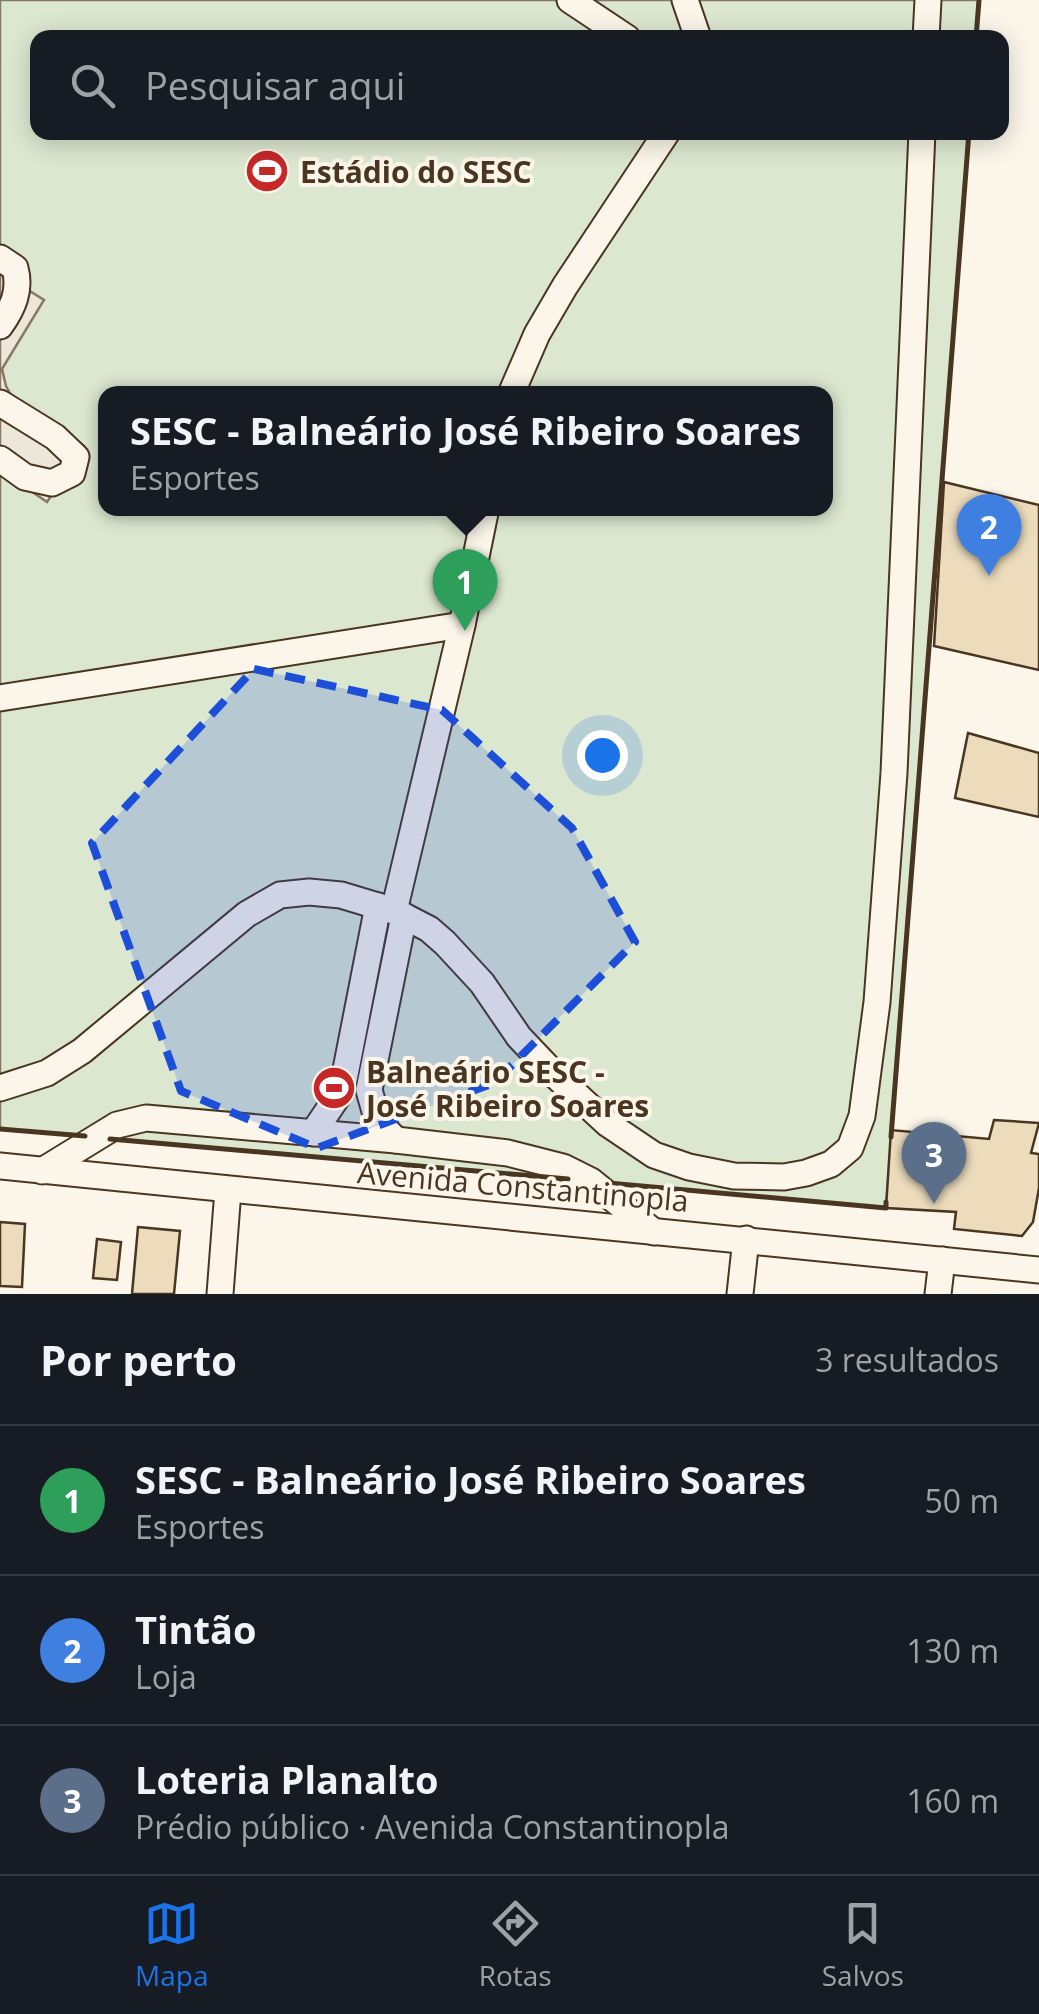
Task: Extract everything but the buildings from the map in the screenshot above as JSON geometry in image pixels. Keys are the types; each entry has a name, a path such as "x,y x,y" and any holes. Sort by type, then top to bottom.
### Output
{"street":[{"path":"575,3 609,0"},
{"path":"685,0 695,30"},
{"path":"926,30 928,0"},
{"path":"575,3 615,30"},
{"path":"514,386 564,286 661,140"},
{"path":"0,1088 48,1073 82,1051 247,914 280,895 309,892 341,895 392,911 429,929 482,983 519,1037 556,1076 608,1124 654,1155 734,1176 784,1176 831,1164 850,1148 862,1116 874,1021 892,792 922,140"},
{"path":"0,258 15,268 19,282 10,311 0,326"},
{"path":"0,403 55,437 76,457 72,473 52,483 24,477 0,459"},
{"path":"314,1132 342,1090 392,911 462,625 484,516"},
{"path":"0,698 462,625"},
{"path":"392,911 369,1090 378,1122 396,1140"},
{"path":"42,1172 116,1125 146,1118 396,1140 508,1153 564,1167 590,1182 654,1232"},
{"name":"Avenida Constantinopla","path":"0,1166 1039,1270"},
{"path":"220,1294 228,1190"},
{"path":"740,1294 746,1240"},
{"path":"938,1294 942,1260"}],"highlighted area":[{"path":"254,669 442,710 572,828 635,942 494,1083 317,1148 181,1091 92,843"}],"green space":[{"path":"0,0 979,0 977,30 30,30 30,140 968,140 886,1208 0,1129"}],"shaded area":[{"path":"0,255 25,288 44,300 2,369 6,386 12,397 84,446 47,502 0,470"}],"wall":[{"path":"977,30 979,0"},
{"path":"891,1137 968,140"},
{"path":"0,1129 85,1136"},
{"path":"110,1139 568,1179"},
{"path":"608,1183 886,1208 886,1202"}],"place":[{"name":"Estádio do SESC","path":"267,171"},
{"name":"Tintão","path":"989,576"},
{"name":"SESC - Balneário José Ribeiro Soares","path":"465,631"},
{"name":"Balneário SESC - José Ribeiro Soares","path":"334,1088"},
{"name":"Loteria Planalto","path":"934,1204"}]}
